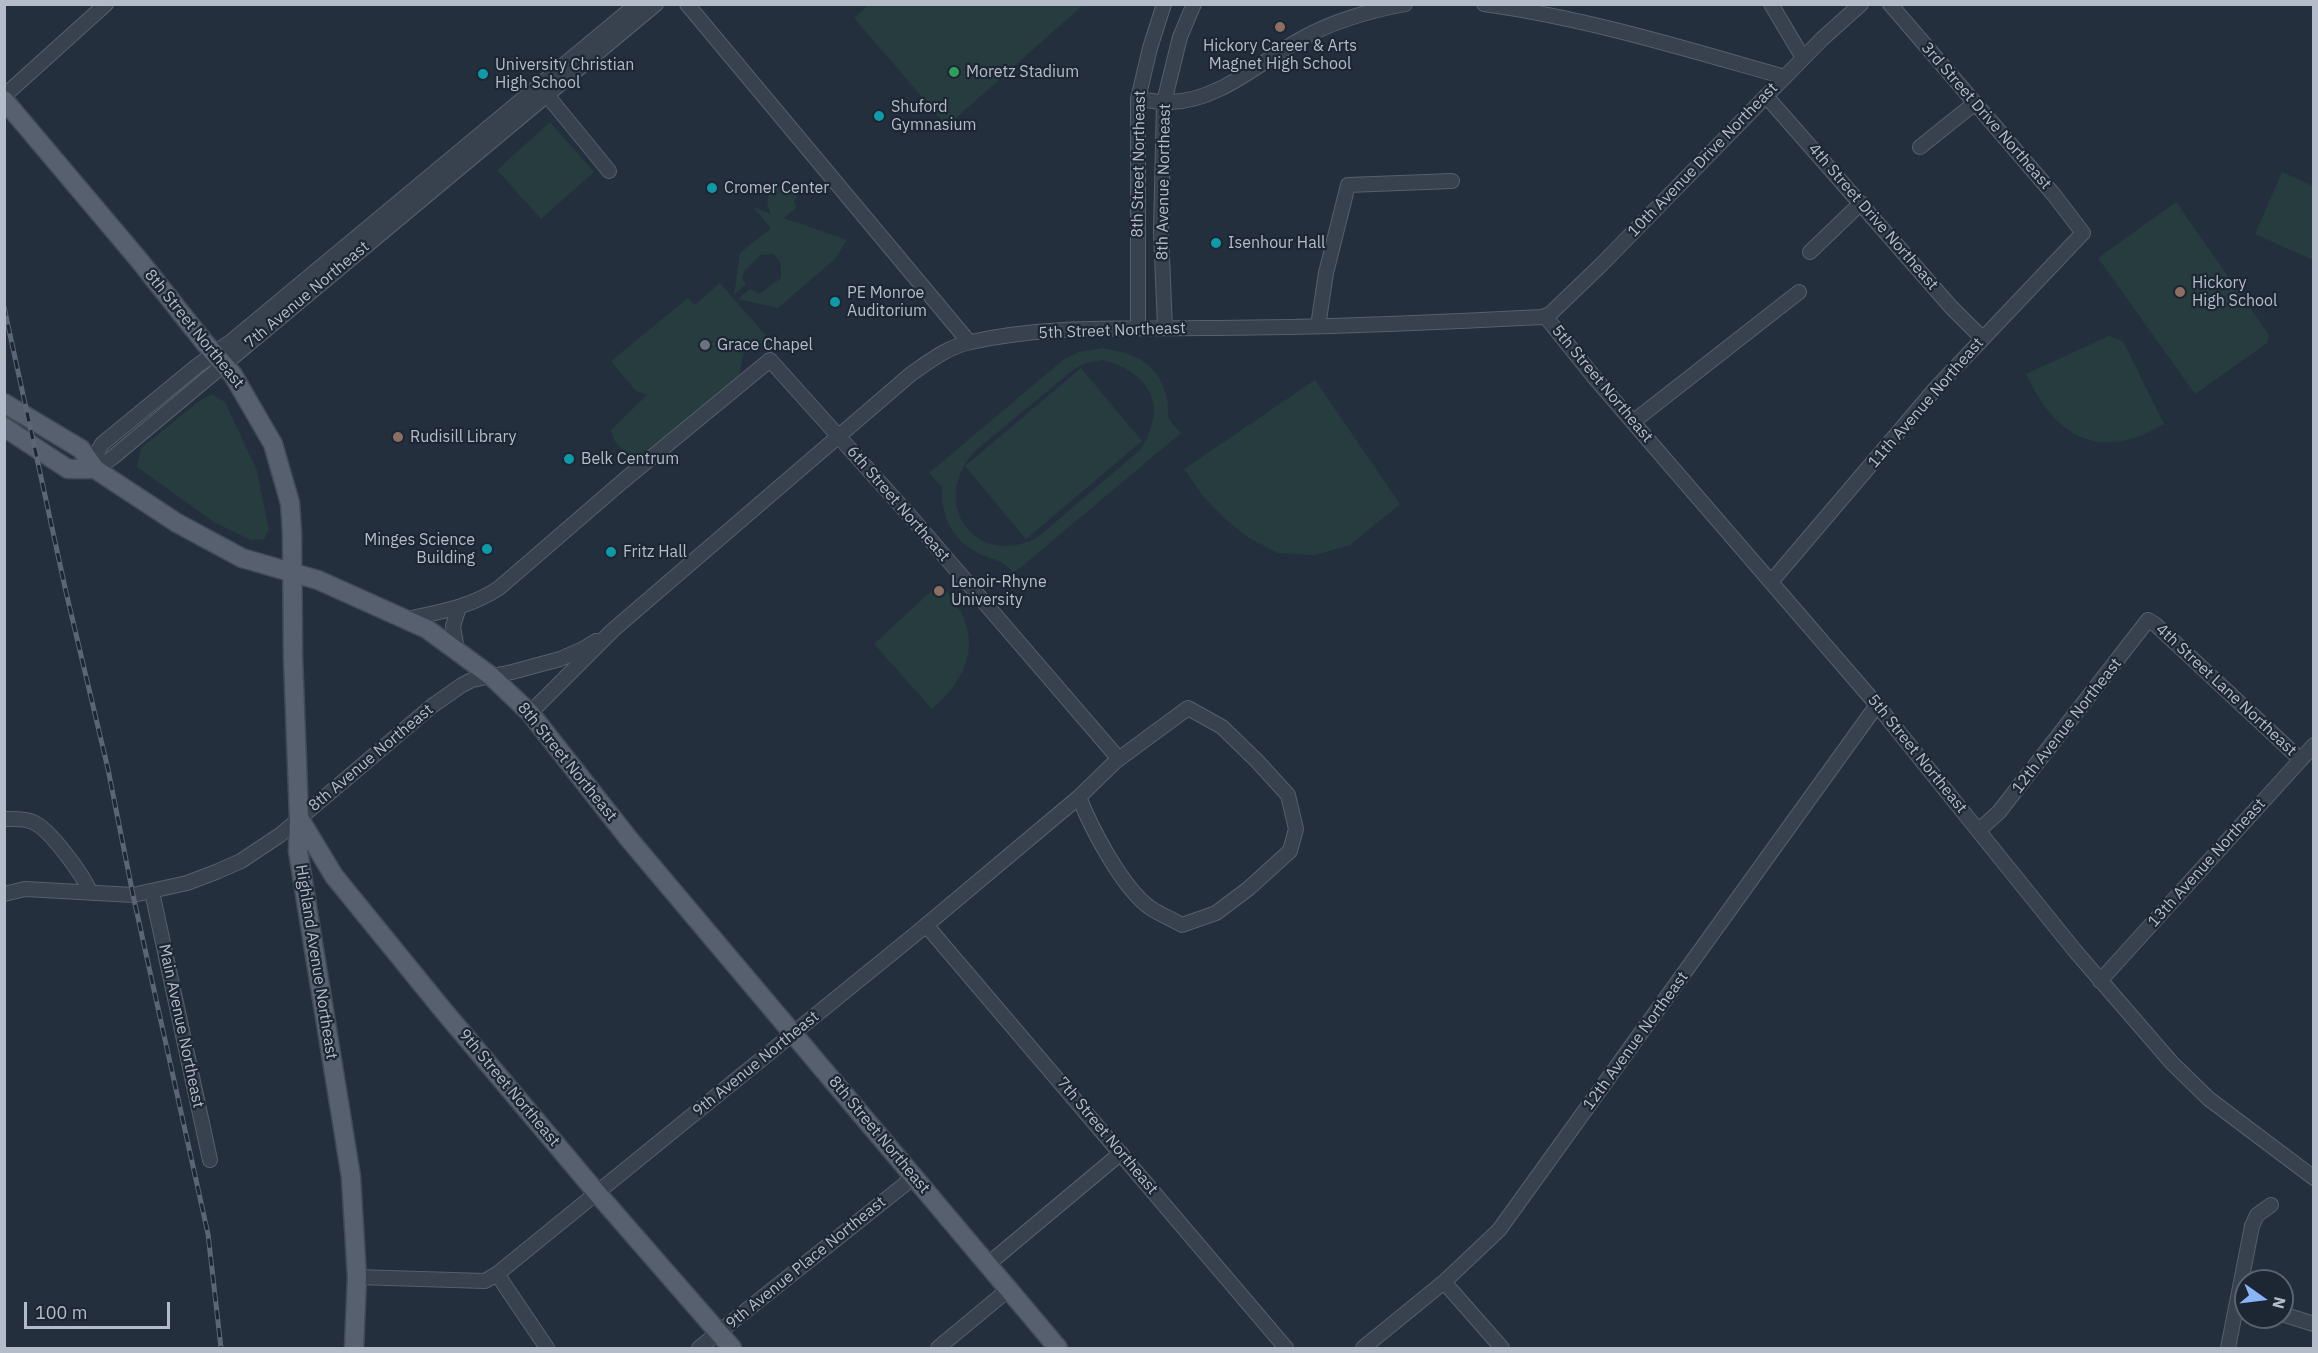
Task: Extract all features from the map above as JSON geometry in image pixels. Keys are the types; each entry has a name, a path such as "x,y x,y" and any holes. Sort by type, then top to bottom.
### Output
{"main road":[{"name":"8th Street Northeast","path":"4,100 233,375 255,410 273,444 290,502 293,573 318,580 427,629 491,676 530,713 629,839 1058,1348"},
{"path":"4,403 81,449 95,469 177,524 266,567 293,573"},
{"path":"4,427 68,469 95,469"},
{"name":"Highland Avenue Northeast","path":"293,573 298,851 351,1178 357,1277 354,1348"},
{"name":"9th Street Northeast","path":"299,818 334,876 597,1193 732,1348"}],"street":[{"path":"4,96 106,4"},
{"name":"7th Avenue Northeast","path":"543,90 637,4"},
{"name":"7th Avenue Northeast","path":"95,469 95,456 102,444 197,366 219,359 543,90 656,4"},
{"path":"687,4 969,342"},
{"name":"8th Street Northeast","path":"1138,327 1138,99 1150,48 1164,4"},
{"name":"8th Avenue Northeast","path":"1165,328 1161,232 1164,102 1180,37 1194,4"},
{"path":"1138,99 1164,102 1182,101 1212,92 1300,40 1341,20 1405,4"},
{"path":"1484,4 1570,21 1785,77"},
{"path":"1771,4 1803,58"},
{"name":"3rd Street Drive Northeast","path":"1890,4 2054,195 2080,229"},
{"name":"10th Avenue Drive Northeast","path":"1545,316 1550,314 1602,264 1803,58 1857,6"},
{"path":"543,90 609,171"},
{"name":"4th Street Drive Northeast","path":"1766,96 1951,307 1982,338"},
{"path":"1920,147 1975,103"},
{"path":"1318,326 1326,273 1348,186 1452,181"},
{"path":"1810,252 1862,203"},
{"name":"11th Avenue Northeast","path":"1771,582 1982,338 2083,233 2080,229"},
{"path":"1634,421 1799,292"},
{"name":"5th Street Northeast","path":"613,630 911,374 945,352 969,342 1029,333 1138,327 1318,326 1545,316 1877,705 2100,981 2192,1083 2313,1178"},
{"name":"6th Street Northeast","path":"459,607 483,599 499,588 623,481 770,360 1119,759"},
{"path":"407,619 459,607 453,627 457,650"},
{"name":"12th Avenue Northeast","path":"1978,830 1999,812 2148,620 2151,622"},
{"name":"4th Street Lane Northeast","path":"2151,622 2300,759"},
{"path":"530,713 613,630"},
{"name":"8th Avenue Northeast","path":"4,894 25,889 134,895 187,883 241,861 280,835 447,695 472,680 560,659 583,649 613,630"},
{"name":"12th Avenue Northeast","path":"1364,1348 1485,1245 1508,1217 1877,705"},
{"path":"1078,797 1090,825 1124,879 1148,906 1182,925 1216,913 1248,889 1290,850 1296,829 1288,795 1222,727 1188,708 1119,759"},
{"name":"13th Avenue Northeast","path":"2100,981 2313,745"},
{"name":"9th Avenue Northeast","path":"357,1277 486,1281 497,1274 926,925 1078,797 1119,759"},
{"path":"4,819 25,819 41,827 78,869 91,893"},
{"name":"Main Avenue Northeast","path":"152,892 210,1160"},
{"name":"7th Street Northeast","path":"926,925 1286,1348"},
{"path":"987,1265 1121,1153"},
{"name":"9th Avenue Place Northeast","path":"699,1348 839,1238 912,1175"},
{"path":"2246,1269 2253,1221 2257,1215 2271,1205"},
{"path":"497,1274 547,1348"},
{"path":"1444,1282 1502,1348"},
{"path":"938,1348 1009,1289"},
{"path":"2294,1318 2313,1324"},
{"path":"2228,1348 2234,1327"}],"green space":[{"name":"Moretz Stadium","path":"869,5 1083,5 947,126 854,18"},
{"path":"550,122 594,172 541,219 497,170"},
{"path":"2282,172 2313,186 2313,260 2255,234"},
{"path":"779,186 792,190 797,197 794,201 796,208 784,218 847,240 835,259 778,308 738,299 750,289 759,294 781,278 781,264 774,254 760,255 744,272 742,278 746,284 734,295 740,253 771,228 753,207 771,214 768,204 770,188"},
{"path":"2176,202 2269,335 2267,343 2195,394 2098,258"},
{"path":"720,283 768,338 751,352 744,351 739,376 634,463 614,440 611,430 647,395 636,391 611,361 688,298 695,305"},
{"path":"2109,336 2123,341 2164,424 2134,438 2114,442 2097,442 2081,437 2055,419 2034,390 2026,374"},
{"path":"1102,348 1113,350 1134,356 1150,367 1162,383 1167,398 1169,419 1181,433 1014,573 1001,562 978,553 954,534 943,508 942,487 929,473 1063,360 1079,352","holes":["1103,360 1120,366 1143,383 1154,406 1149,434 1140,450 1038,537 1016,545 996,545 979,539 966,527 958,511 956,492 961,472 974,452 1074,369 1085,363"]},
{"path":"1081,368 1142,441 1026,539 965,466"},
{"path":"1315,380 1400,504 1350,545 1315,555 1278,553 1249,538 1225,519 1203,496 1184,469"},
{"path":"212,394 225,402 257,471 269,530 264,539 251,540 214,522 137,467 141,448 199,401"},
{"path":"939,584 963,616 968,632 969,648 966,664 958,679 932,709 874,644"}],"railway":[{"path":"4,307 66,592 108,769 133,895 208,1234 221,1348"}],"place":[{"name":"Hickory Career & Arts Magnet High School","path":"1280,27"},
{"name":"Moretz Stadium","path":"954,72"},
{"name":"University Christian High School","path":"483,74"},
{"name":"Shuford Gymnasium","path":"879,116"},
{"name":"Cromer Center","path":"712,188"},
{"name":"Isenhour Hall","path":"1216,243"},
{"name":"Hickory High School","path":"2180,292"},
{"name":"PE Monroe Auditorium","path":"835,302"},
{"name":"Grace Chapel","path":"705,345"},
{"name":"Rudisill Library","path":"398,437"},
{"name":"Belk Centrum","path":"569,459"},
{"name":"Minges Science Building","path":"487,549"},
{"name":"Fritz Hall","path":"611,552"},
{"name":"Lenoir-Rhyne University","path":"939,591"}]}
